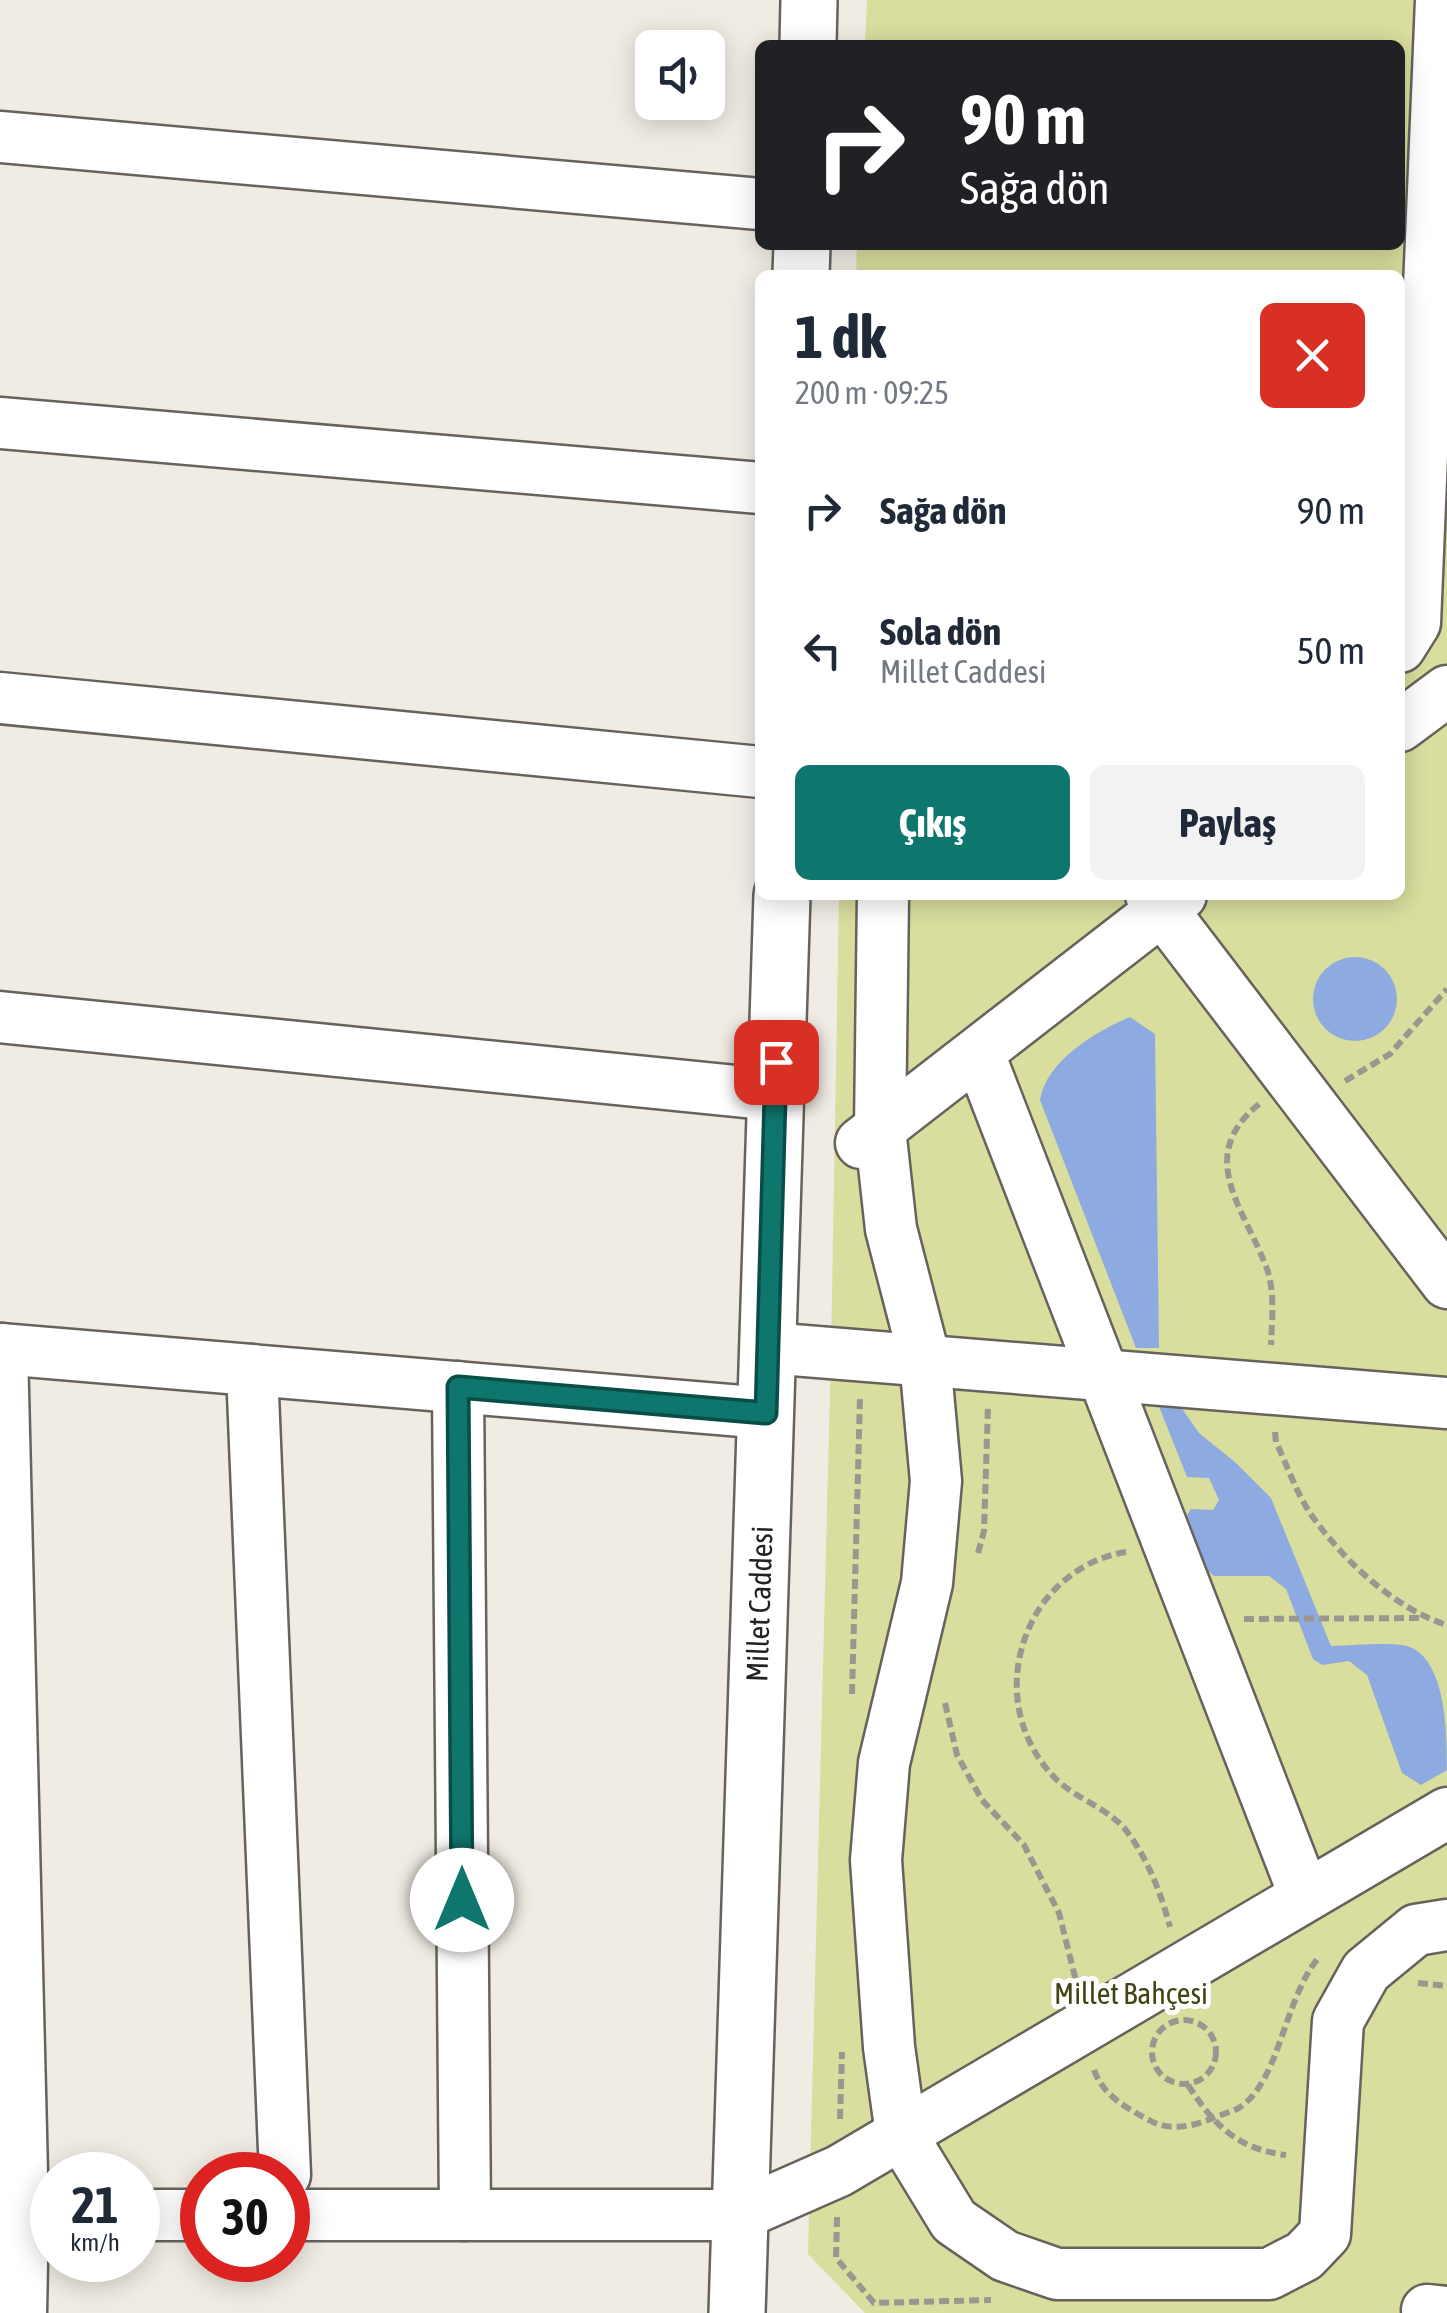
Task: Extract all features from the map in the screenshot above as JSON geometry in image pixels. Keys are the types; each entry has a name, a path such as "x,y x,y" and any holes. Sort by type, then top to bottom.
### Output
{"main road":[{"path":"808,40 809,0"},
{"name":"Millet Caddesi","path":"737,2313 782,900"}],"street":[{"path":"1405,639 1415,622 1421,582 1441,0"},
{"path":"0,138 755,204"},
{"path":"0,423 755,488"},
{"path":"1405,722 1447,691"},
{"path":"0,698 755,772"},
{"path":"883,900 870,1137 925,1360 936,1481 927,1583 884,1763 876,1860 889,2047 901,2134 954,2221 1006,2256 1057,2274 1269,2274 1304,2256 1324,2234 1338,2022 1366,1971 1416,1930 1447,1925"},
{"path":"870,1137 979,1054 1165,900 1308,1102 1447,1283"},
{"path":"0,1018 775,1095"},
{"path":"979,1054 1304,1894"},
{"path":"768,1348 1447,1402"},
{"path":"21,2313 25,2216 1,1349 766,1413"},
{"path":"252,1370 284,2152"},
{"path":"458,1387 465,2215"},
{"path":"310,2215 739,2215 839,2171 1077,2029 1170,1999 1304,1894 1447,1813"}],"path":[{"path":"1308,1102 1390,1054 1447,989"},
{"path":"851,1713 861,1355"},
{"path":"974,1564 984,1530 988,1474 988,1365"},
{"path":"1169,1546 1110,1554 1067,1577 1041,1605 1022,1639 1015,1698 1027,1741 1056,1780 1124,1828 1160,1889 1173,1939 1170,1999 1151,2056 1163,2078 1175,2084 1188,2084 1209,2073 1216,2048 1204,2026 1192,2021 1170,1999"},
{"path":"1298,1618 1424,1618"},
{"path":"942,1690 957,1756 982,1800 1024,1845 1058,1913 1076,1982 1077,2029 1100,2086 1128,2108 1156,2124 1188,2128 1239,2108 1258,2090 1310,1967 1332,1942"},
{"path":"1402,1982 1447,1986"},
{"path":"842,2051 836,2258 874,2303 992,2300"},
{"path":"1188,2084 1211,2118 1256,2151 1331,2160"}],"green space":[{"name":"Millet Bahçesi","path":"867,0 1447,0 1447,2313 865,2313 808,2254 839,900 1405,900 1405,270 856,270 857,250 1405,250 1405,40 865,40"}],"water":[{"path":"1355,957 1371,960 1385,969 1394,983 1394,1015 1385,1029 1371,1038 1355,1041 1339,1038 1325,1029 1316,1015 1313,999 1316,983 1325,969 1339,960"},
{"path":"1130,1017 1155,1034 1159,1348 1136,1348 1040,1100 1044,1086 1062,1060 1102,1030"},
{"path":"1178,1403 1199,1433 1271,1498 1331,1646 1403,1645 1422,1655 1438,1684 1442,1702 1447,1770 1421,1785 1402,1773 1367,1675 1349,1661 1322,1665 1313,1659 1286,1589 1269,1576 1214,1576 1203,1567 1187,1515 1191,1509 1213,1510 1219,1500 1209,1478 1187,1477 1158,1404"}],"route":[{"path":"462,1900 458,1387 766,1413 776,1062"}]}
